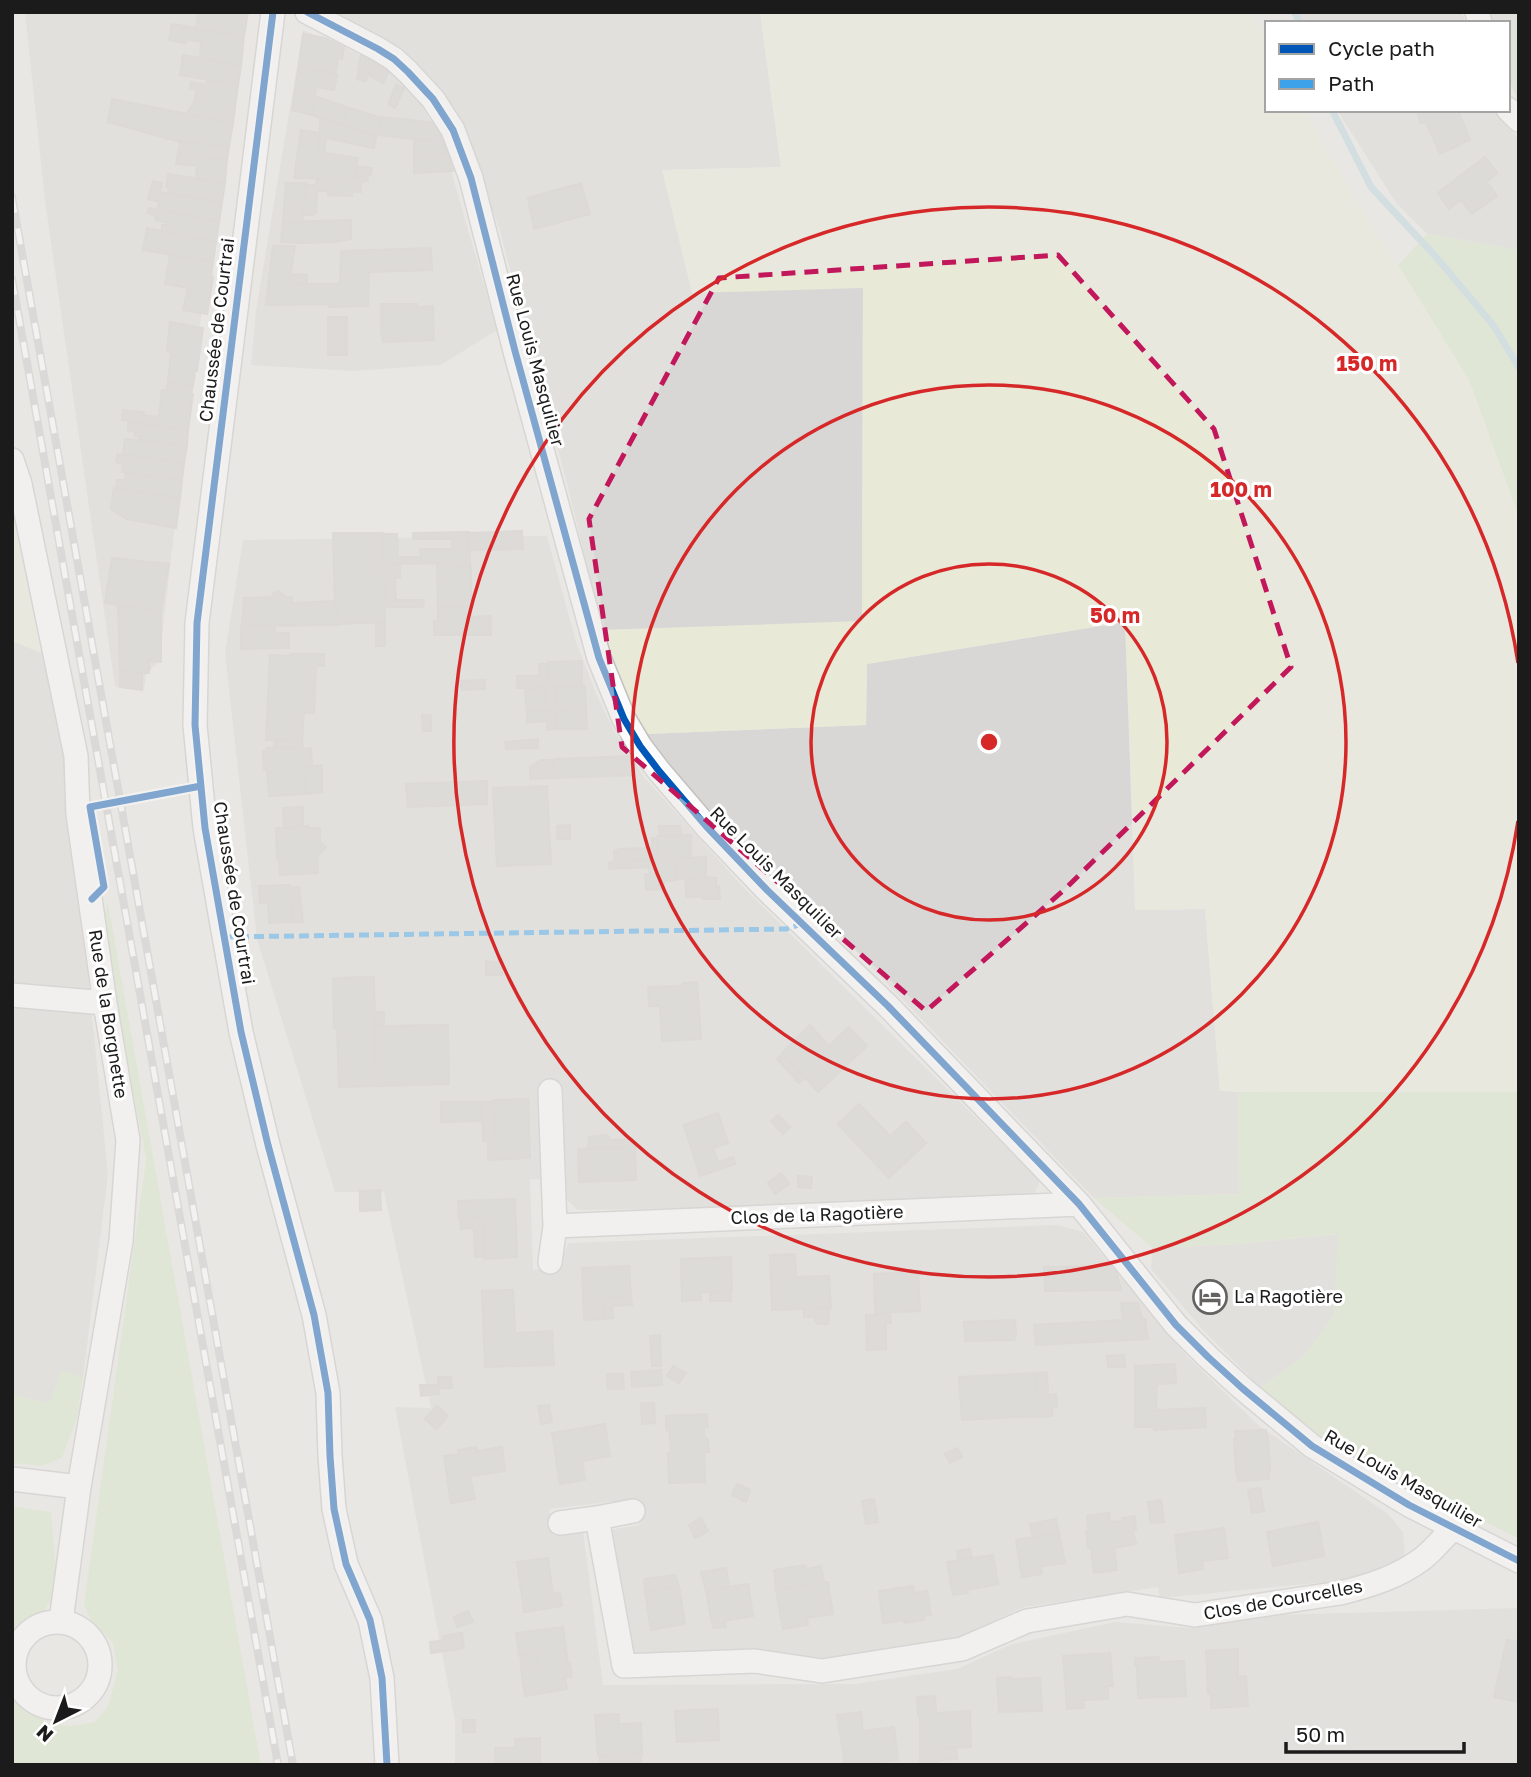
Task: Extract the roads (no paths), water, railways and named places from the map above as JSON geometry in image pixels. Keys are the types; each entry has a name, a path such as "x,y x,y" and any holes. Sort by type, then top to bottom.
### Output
{"street":[{"name":"Chaussée de Courtrai","path":"273,12 197,623 195,725 205,828 242,1032 268,1145 313,1315 328,1393 334,1509 346,1564 370,1620 382,1678 387,1765"},
{"name":"Rue Louis Masquilier","path":"307,12 394,59 433,99 453,130 471,178 599,659 624,719 640,746 706,826 888,1006 1079,1204 1176,1325 1208,1357 1312,1446 1409,1505 1519,1561"},
{"name":"Rue de la Borgnette","path":"12,460 20,484 76,756 78,814 128,1140 121,1241 79,1487 61,1621"},
{"path":"12,995 105,1003"},
{"path":"550,1091 555,1226 550,1262"},
{"name":"Clos de la Ragotière","path":"555,1226 1079,1204"},
{"path":"12,1479 79,1487"},
{"path":"560,1522 633,1511"},
{"name":"Clos de Courcelles","path":"597,1518 624,1666 755,1661 822,1671 962,1649 1027,1621 1127,1605 1195,1615 1363,1588 1404,1571 1424,1558 1453,1528"}],"waterway":[{"path":"1295,12 1298,21"},
{"path":"1333,112 1371,187 1437,258 1494,326 1519,368"}],"railway":[{"path":"12,197 293,1765"},
{"path":"12,279 278,1765"}],"place":[{"name":"La Ragotière","path":"1210,1297"}]}
